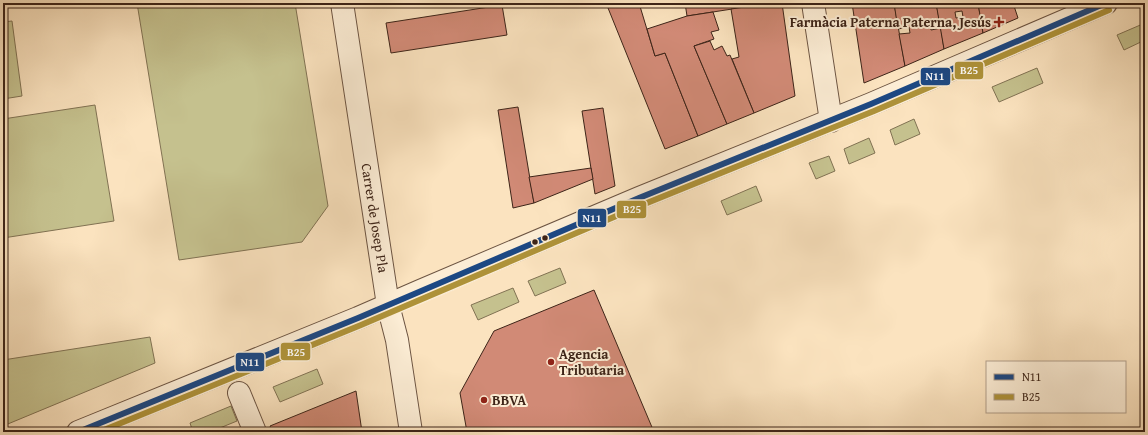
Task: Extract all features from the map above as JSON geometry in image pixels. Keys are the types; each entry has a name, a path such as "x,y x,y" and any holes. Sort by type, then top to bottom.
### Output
{"street":[{"name":"Carrer de Josep Pla","path":"342,3 388,305 397,340 411,432"},
{"path":"813,3 831,121"},
{"path":"78,432 388,305 639,198 831,121 1106,3"},
{"path":"239,393 255,432"}],"shaded area":[{"path":"137,3 295,3 328,206 302,242 179,260"},
{"path":"12,21 22,96 3,99 3,22"},
{"path":"1145,23 1145,40 1124,50 1117,35"},
{"path":"1037,68 1043,83 999,102 992,87"},
{"path":"95,105 114,221 3,238 3,119"},
{"path":"914,119 920,134 895,145 890,130"},
{"path":"869,138 875,153 849,164 844,149"},
{"path":"829,156 835,171 816,179 809,163"},
{"path":"756,186 762,201 727,215 721,201"},
{"path":"560,268 566,283 535,296 528,281"},
{"path":"513,288 519,302 478,320 471,305"},
{"path":"150,337 155,363 3,426 3,360"},
{"path":"317,369 323,384 280,402 273,387"},
{"path":"231,406 237,421 210,432 193,432 190,423"}],"building":[{"path":"606,3 639,3 655,56 665,53 698,136 665,149"},
{"path":"685,3 771,3 687,16"},
{"path":"771,3 782,3 795,96 754,113 732,59 739,57 731,9"},
{"path":"852,3 894,3 905,66 864,83"},
{"path":"894,3 936,3 940,23 930,24 931,30 941,28 944,49 905,66 899,34 910,33 909,27 898,29"},
{"path":"936,3 978,3 983,33 944,49","holes":["962,11 963,17 956,18 955,12"]},
{"path":"978,3 1013,3 1018,18 983,33"},
{"path":"502,5 507,35 391,53 386,23"},
{"path":"713,12 719,30 711,32 714,39 694,46 727,124 698,136 665,53 655,56 647,29 687,16"},
{"path":"710,41 714,50 722,46 727,56 730,55 754,113 727,124 694,46"},
{"path":"518,107 534,203 513,208 498,110"},
{"path":"603,108 615,186 595,194 582,111"},
{"path":"591,168 593,179 534,203 529,177"},
{"name":"Agencia Tributaria","path":"594,290 654,432 467,432 460,393 494,331"},
{"path":"356,391 362,432 273,432 270,426"}],"transit line":[{"name":"N11","path":"78,432 358,318 639,198 871,104 1106,3"},
{"name":"B25","path":"99,432 361,325 642,205 874,111 1109,10"}],"place":[{"name":"Farmàcia Paterna Paterna, Jesús","path":"999,22"},
{"name":"Agencia Tributaria","path":"551,362"},
{"name":"BBVA","path":"484,400"}]}
